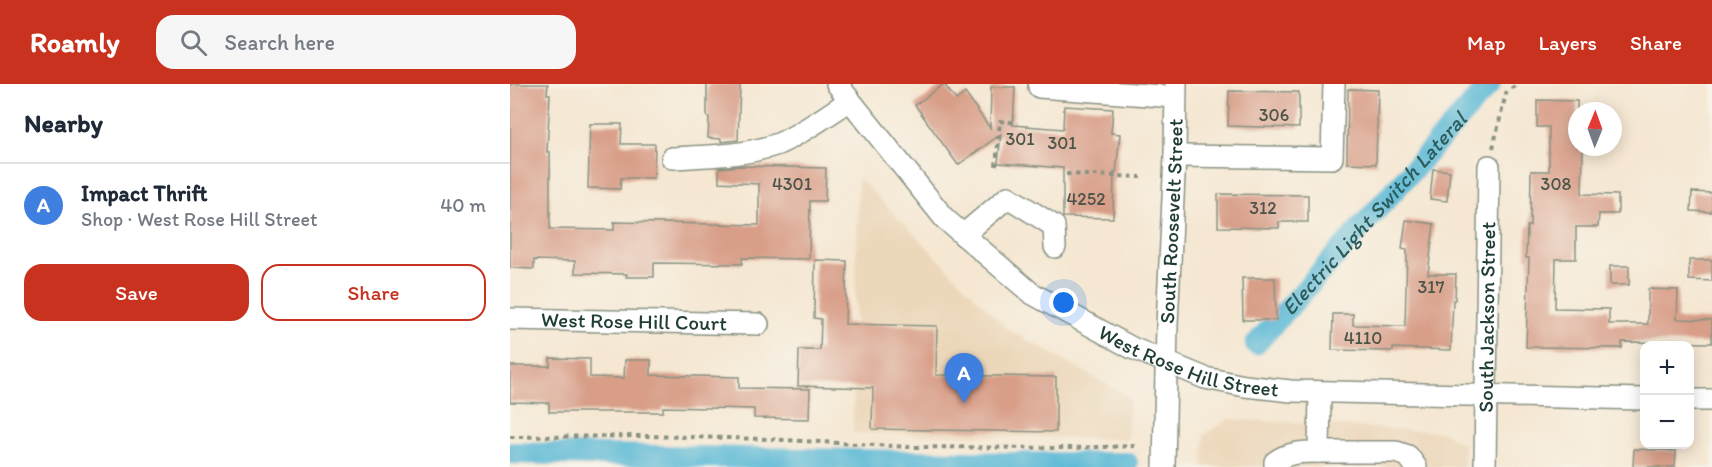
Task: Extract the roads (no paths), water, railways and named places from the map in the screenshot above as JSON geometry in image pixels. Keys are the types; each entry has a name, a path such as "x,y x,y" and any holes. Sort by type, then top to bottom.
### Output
{"street":[{"path":"1175,156 1332,158 1335,84"},
{"path":"1039,87 1176,90"},
{"name":"South Roosevelt Street","path":"1164,467 1176,90"},
{"path":"672,158 738,154 779,143 819,121 843,92"},
{"name":"West Rose Hill Street","path":"843,92 945,219 1031,293 1132,348 1205,378 1291,391 1640,399"},
{"name":"South Jackson Street","path":"1485,467 1489,166"},
{"path":"963,234 1008,197 1054,226 1055,247"},
{"name":"West Rose Hill Court","path":"510,320 758,324"},
{"path":"1319,452 1320,392"},
{"path":"1694,400 1712,400"},
{"path":"1275,467 1275,462 1281,457 1303,452 1396,452 1408,456 1416,467"}],"waterway":[{"name":"Electric Light Switch Lateral","path":"1256,344 1490,84"},
{"name":"Electric Light Switch Lateral","path":"510,453 1012,463 1127,463"}],"place":[{"name":"Impact Thrift","path":"964,403"}]}
